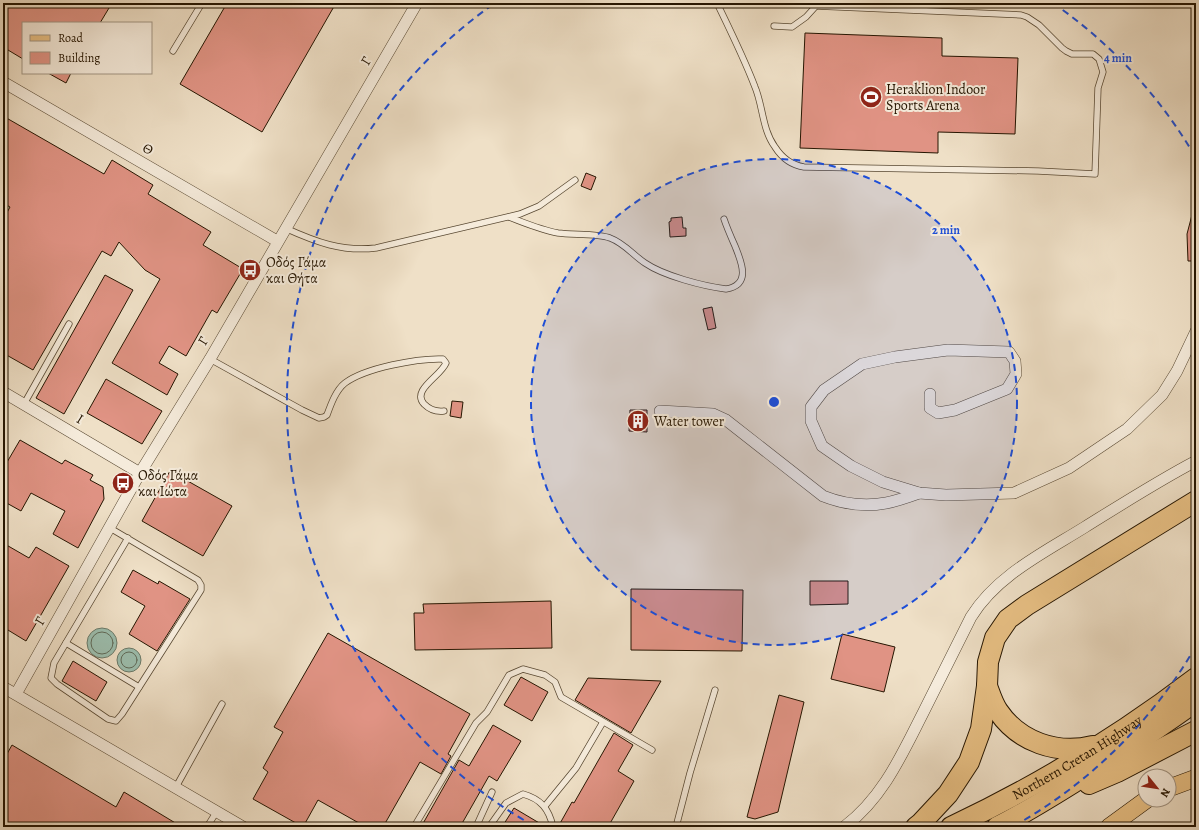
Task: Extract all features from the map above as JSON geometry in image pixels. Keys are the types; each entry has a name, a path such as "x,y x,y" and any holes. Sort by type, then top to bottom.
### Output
{"highway":[{"path":"916,827 922,823 948,794 969,762 981,729 987,686 988,662 995,638 1008,620 1027,605 1196,501"},
{"name":"Northern Cretan Highway","path":"951,827 1041,781 1104,743 1196,678"},
{"path":"987,686 997,710 1010,726 1028,738 1048,747 1067,750 1079,749 1104,743"},
{"name":"Northern Cretan Highway","path":"997,827 1025,813 1162,726 1196,701"},
{"path":"1025,813 1117,772 1196,731"}],"main road":[{"path":"1177,785 1196,778"},
{"path":"1109,827 1137,807"}],"street":[{"name":"Γ","path":"16,694 140,473 210,359 277,241 417,3"},
{"name":"Θ","path":"3,82 277,241"},
{"path":"930,394 930,408 938,413 955,410 1007,389 1016,374 1015,361 1009,352 948,350 895,357 862,364 824,390 810,407 811,421 822,446 851,466 883,482 919,494 946,495 1014,493 1069,468 1127,428 1162,394 1177,371 1196,331"},
{"name":"Ι","path":"3,392 140,473"},
{"path":"660,411 713,414 726,420 823,496 838,502 858,505 885,504 919,494"},
{"path":"844,827 859,815 871,802 889,778 971,617 982,601 1009,576 1030,561 1156,483 1196,461"},
{"path":"3,687 243,827"}],"lane":[{"path":"173,51 202,3"},
{"path":"717,3 755,86 765,126 771,142 778,152 792,164 804,167 1030,171 1095,174 1098,88 1103,72 1102,64 1097,56 1093,54 1072,54 1066,51 1039,24 1028,17 1021,15 814,4 806,17 792,27 774,26"},
{"path":"285,228 310,240 328,245 356,249 385,247 528,212 539,206 575,180"},
{"path":"509,217 534,227 550,231 611,238 620,243 646,264 661,272 675,277 726,288 734,287 739,284 743,271 742,262 724,219"},
{"path":"24,404 69,324"},
{"path":"210,359 302,410 320,418 327,415 344,384 354,378 397,364 422,360 443,359 446,363 445,367 439,375 423,389 420,398 422,403 428,408 438,412 444,411"},
{"path":"110,528 128,538 198,580 201,584 201,590 140,687 116,721 108,719 57,684 51,678 54,663 128,538"},
{"path":"66,643 140,687"},
{"path":"414,827 476,723 487,712 509,675 523,669 545,675 555,682 561,696 652,750"},
{"path":"676,827 690,772 715,690"},
{"path":"176,787 222,704"},
{"path":"545,806 576,768 604,722"},
{"path":"476,827 492,792"},
{"path":"490,827 506,803 523,794 532,797 545,806 553,827"},
{"path":"208,827 217,811"}],"water":[{"path":"102,628 108,629 116,637 116,649 108,657 102,658 96,657 88,649 87,643 88,637 96,629"},
{"path":"129,648 138,651 141,660 138,669 129,672 120,669 117,660 120,651"}],"building":[{"path":"3,3 112,3 101,22 22,22 22,58 3,47"},
{"path":"227,3 336,3 262,132 180,84"},
{"name":"Heraklion Indoor Sports Arena","path":"805,33 942,38 942,56 1018,58 1015,134 938,132 938,153 800,148"},
{"path":"50,74 70,74 66,83"},
{"path":"3,116 104,174 112,160 153,185 148,194 211,232 203,245 243,269 217,313 212,310 186,356 169,346 159,363 178,374 167,395 112,363 160,279 145,270 119,242 111,256 102,251 33,370 3,353 3,220 10,207 3,203"},
{"path":"586,173 596,177 591,190 581,186"},
{"path":"1193,211 1196,211 1196,261 1188,261 1187,234"},
{"path":"682,217 683,228 686,228 686,236 670,237 669,222 671,221 671,218"},
{"path":"105,275 133,290 64,414 36,398"},
{"path":"712,307 716,328 708,330 703,309"},
{"path":"106,379 162,411 142,444 87,413"},
{"path":"452,401 463,402 461,418 450,416"},
{"name":"Water tower","path":"630,410 647,410 647,432 629,431"},
{"path":"20,440 62,464 65,460 93,475 90,480 103,487 104,499 78,548 53,534 65,511 31,493 21,511 3,501 3,469"},
{"path":"170,471 232,506 203,556 142,521"},
{"path":"3,543 29,558 36,547 69,566 26,641 3,627"},
{"path":"133,570 158,584 159,581 190,599 157,651 129,634 145,606 121,592"},
{"path":"810,581 848,581 848,604 810,605"},
{"path":"631,589 743,590 742,651 631,650"},
{"path":"551,601 552,648 415,650 414,613 424,613 423,604"},
{"path":"328,633 470,714 448,754 451,756 441,774 420,762 383,827 366,827 318,800 303,827 253,799 268,772 263,768 283,732 274,727"},
{"path":"842,634 895,647 884,692 831,679"},
{"path":"73,661 107,682 96,701 62,681"},
{"path":"521,677 548,692 532,721 504,705"},
{"path":"588,678 661,681 631,733 575,700"},
{"path":"779,695 804,702 778,812 755,819 747,817"},
{"path":"493,725 521,741 497,781 489,776 460,827 421,827 459,760 469,766"},
{"path":"614,733 633,745 618,771 634,781 608,827 558,827 572,802 574,803"},
{"path":"12,745 116,807 124,792 182,827 3,827 3,761"},
{"path":"514,808 546,827 502,827"}],"place":[{"name":"Heraklion Indoor Sports Arena","path":"871,97"},
{"name":"Οδός Γάμα και Θήτα","path":"250,270"},
{"name":"Water tower","path":"638,421"},
{"name":"Οδός Γάμα και Ιώτα","path":"123,483"}]}
